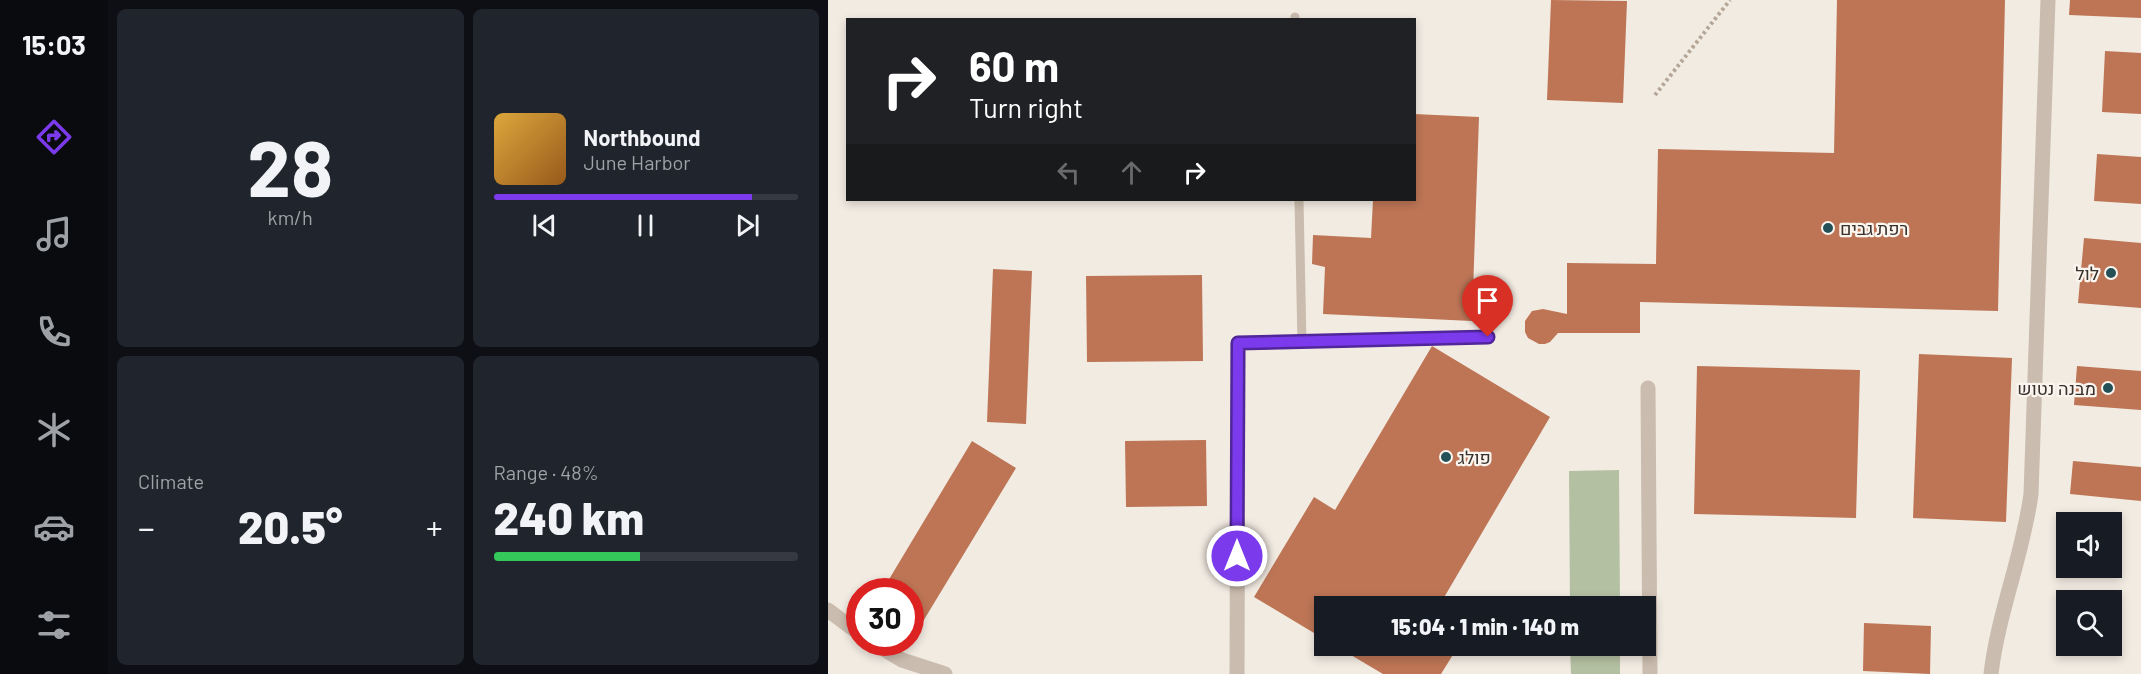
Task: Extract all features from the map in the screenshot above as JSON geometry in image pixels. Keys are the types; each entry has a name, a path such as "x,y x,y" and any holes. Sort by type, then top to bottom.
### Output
{"street":[{"path":"1991,674 1995,639 2026,532 2031,494 2048,0"},
{"path":"1237,674 1238,343"},
{"path":"1648,388 1650,674"},
{"path":"828,610 846,624"},
{"path":"895,656 945,674"}],"lane":[{"path":"1299,201 1302,343"},
{"path":"1238,343 1488,337"}],"path":[{"path":"1655,95 1730,0"}],"green space":[{"path":"1619,470 1620,596 1570,596 1569,471"},
{"path":"1570,656 1620,656 1620,674 1571,674"}],"building":[{"path":"1551,0 1627,1 1623,103 1547,100"},
{"name":"רפת גבים","path":"1837,0 2005,0 1998,311 1640,302 1640,333 1558,333 1545,344 1539,344 1528,338 1525,332 1525,321 1532,311 1543,309 1567,314 1567,263 1656,264 1658,149 1834,153"},
{"path":"2070,0 2141,0 2141,18 2069,15"},
{"path":"2105,51 2141,53 2141,114 2102,112"},
{"path":"1416,114 1479,117 1472,321 1323,314 1325,267 1312,264 1313,235 1371,238 1373,201 1416,201"},
{"path":"2097,154 2141,157 2141,204 2094,201"},
{"name":"לול","path":"2084,238 2141,243 2141,308 2078,303"},
{"path":"993,269 1032,271 1026,424 987,422"},
{"path":"1202,275 1203,361 1087,362 1086,276"},
{"name":"פולג","path":"1432,346 1550,417 1445,596 1314,596 1314,633 1254,597 1314,497 1335,510"},
{"path":"1919,354 2012,358 2006,522 1913,518"},
{"path":"1697,366 1860,370 1856,518 1694,514"},
{"name":"מבנה נטוש","path":"2077,366 2141,371 2141,410 2074,405"},
{"path":"1206,440 1207,506 1126,507 1125,441"},
{"path":"972,441 1016,468 924,620 924,578 890,578"},
{"path":"2073,461 2141,467 2141,501 2070,494"},
{"path":"1864,623 1931,626 1930,674 1863,671"},
{"path":"1353,656 1452,656 1441,674 1383,674"}],"place":[{"name":"רפת גבים","path":"1828,228"},
{"name":"לול","path":"2111,273"},
{"name":"מבנה נטוש","path":"2108,388"},
{"name":"פולג","path":"1446,457"}],"route":[{"path":"1237,556 1238,343 1488,337"}]}
